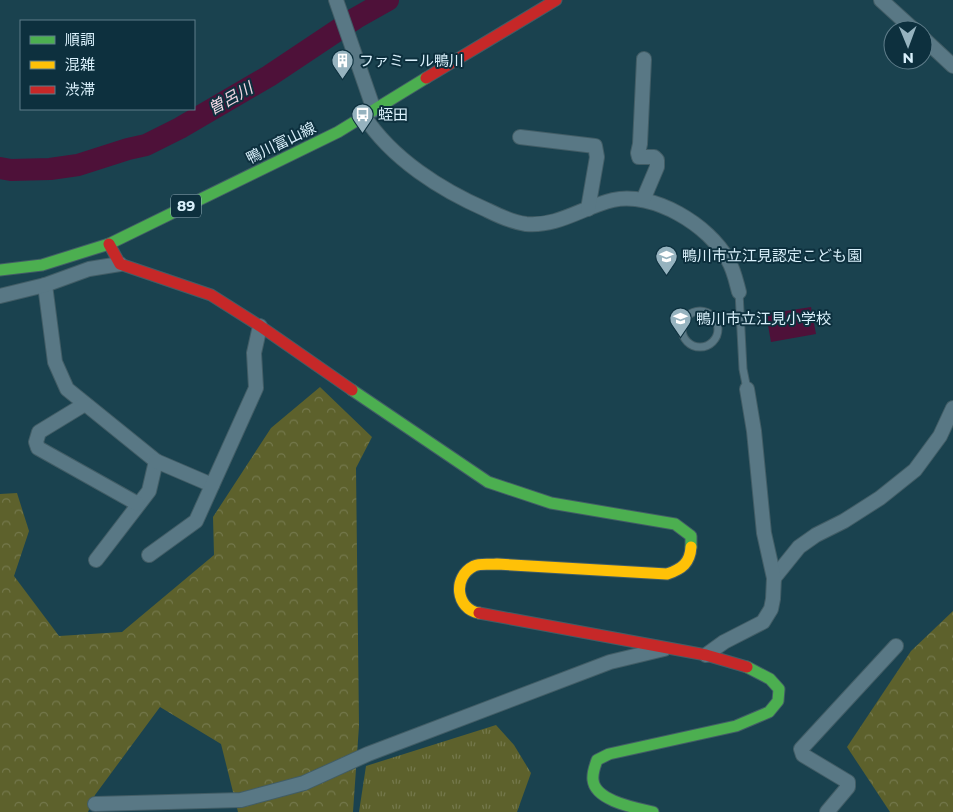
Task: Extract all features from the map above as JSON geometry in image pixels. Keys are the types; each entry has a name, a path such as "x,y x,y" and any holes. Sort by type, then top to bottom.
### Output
{"street":[{"path":"336,0 369,113 381,137 412,166 463,198 503,218 526,224 547,223 570,217 623,198 643,200 681,215 704,230 729,260 739,292"},
{"name":"鴨川富山線","path":"0,270 42,266 109,244 338,132 556,0"},
{"path":"881,0 903,20"},
{"path":"933,47 953,66"},
{"path":"643,200 657,160 654,157 639,156 638,153 644,59"},
{"path":"520,137 595,146 596,157 588,209"},
{"path":"109,244 120,264"},
{"path":"0,296 45,285 89,269 120,264 211,295 260,326 488,482 551,503 674,524 691,536 691,552 688,562 680,570 667,574 498,564 474,565 463,575 460,586 459,596 462,604 472,612 706,654 747,667 770,679 779,689 778,701 769,712 736,726 609,754 598,760 593,782 599,792 616,802 653,812"},
{"path":"45,285 55,362 67,389 156,460 212,484"},
{"path":"149,555 196,520 256,388 254,352 260,326"},
{"path":"706,654 724,642 763,622 771,609 774,599 774,578 764,533 754,431 747,389"},
{"path":"85,404 39,432 36,442 38,448 138,504"},
{"path":"774,578 799,547 816,535 866,507 915,470 940,436 953,408"},
{"path":"96,560 149,491 156,460"},
{"path":"827,812 848,787 848,782 803,755 801,749 896,646"},
{"path":"95,804 114,808 207,806 304,784 368,754 610,662 672,647"}],"lane":[{"path":"739,292 743,369 747,389"},
{"path":"705,312 716,320 718,326 717,334 715,339 708,345 694,346 684,336 682,331 683,323 692,313 705,312"},
{"path":"716,320 740,314"}],"green space":[{"path":"320,387 372,437 356,468 359,726 353,812 238,812 221,744 160,707 95,795 88,812 0,812 0,494 17,493 29,531 14,576 59,636 122,632 214,555 213,517 271,428"},
{"path":"953,611 953,812 890,812 847,747 911,651"},
{"path":"496,725 514,745 531,773 517,812 359,812 366,766"}],"shaded area":[{"path":"811,307 816,334 771,342 766,314"}],"waterway":[{"name":"曽呂川","path":"0,168 11,170 50,169 78,165 146,145 180,128 269,76 356,18 388,0"}],"traffic: fast":[{"path":"0,270 42,265 109,244 338,132 426,78"},
{"path":"352,390 488,482 551,503 675,524 691,536 691,547"},
{"path":"653,812 617,802 601,793 595,787 593,780 593,772 597,760 609,754 736,726 769,712 778,701 779,689 770,679 747,667"}],"traffic: slow":[{"path":"479,613 465,606 460,592 462,577 467,571 477,565 497,564 667,574 684,565 689,557 691,547"}],"traffic: jam":[{"path":"426,78 556,0"},
{"path":"109,244 120,264 211,295 260,326 352,390"},
{"path":"479,613 706,655 747,667"}],"place":[{"name":"ファミール鴨川","path":"343,80"},
{"name":"蛭田","path":"362,134"},
{"name":"鴨川市立江見認定こども園","path":"666,275"},
{"name":"鴨川市立江見小学校","path":"680,338"}]}
